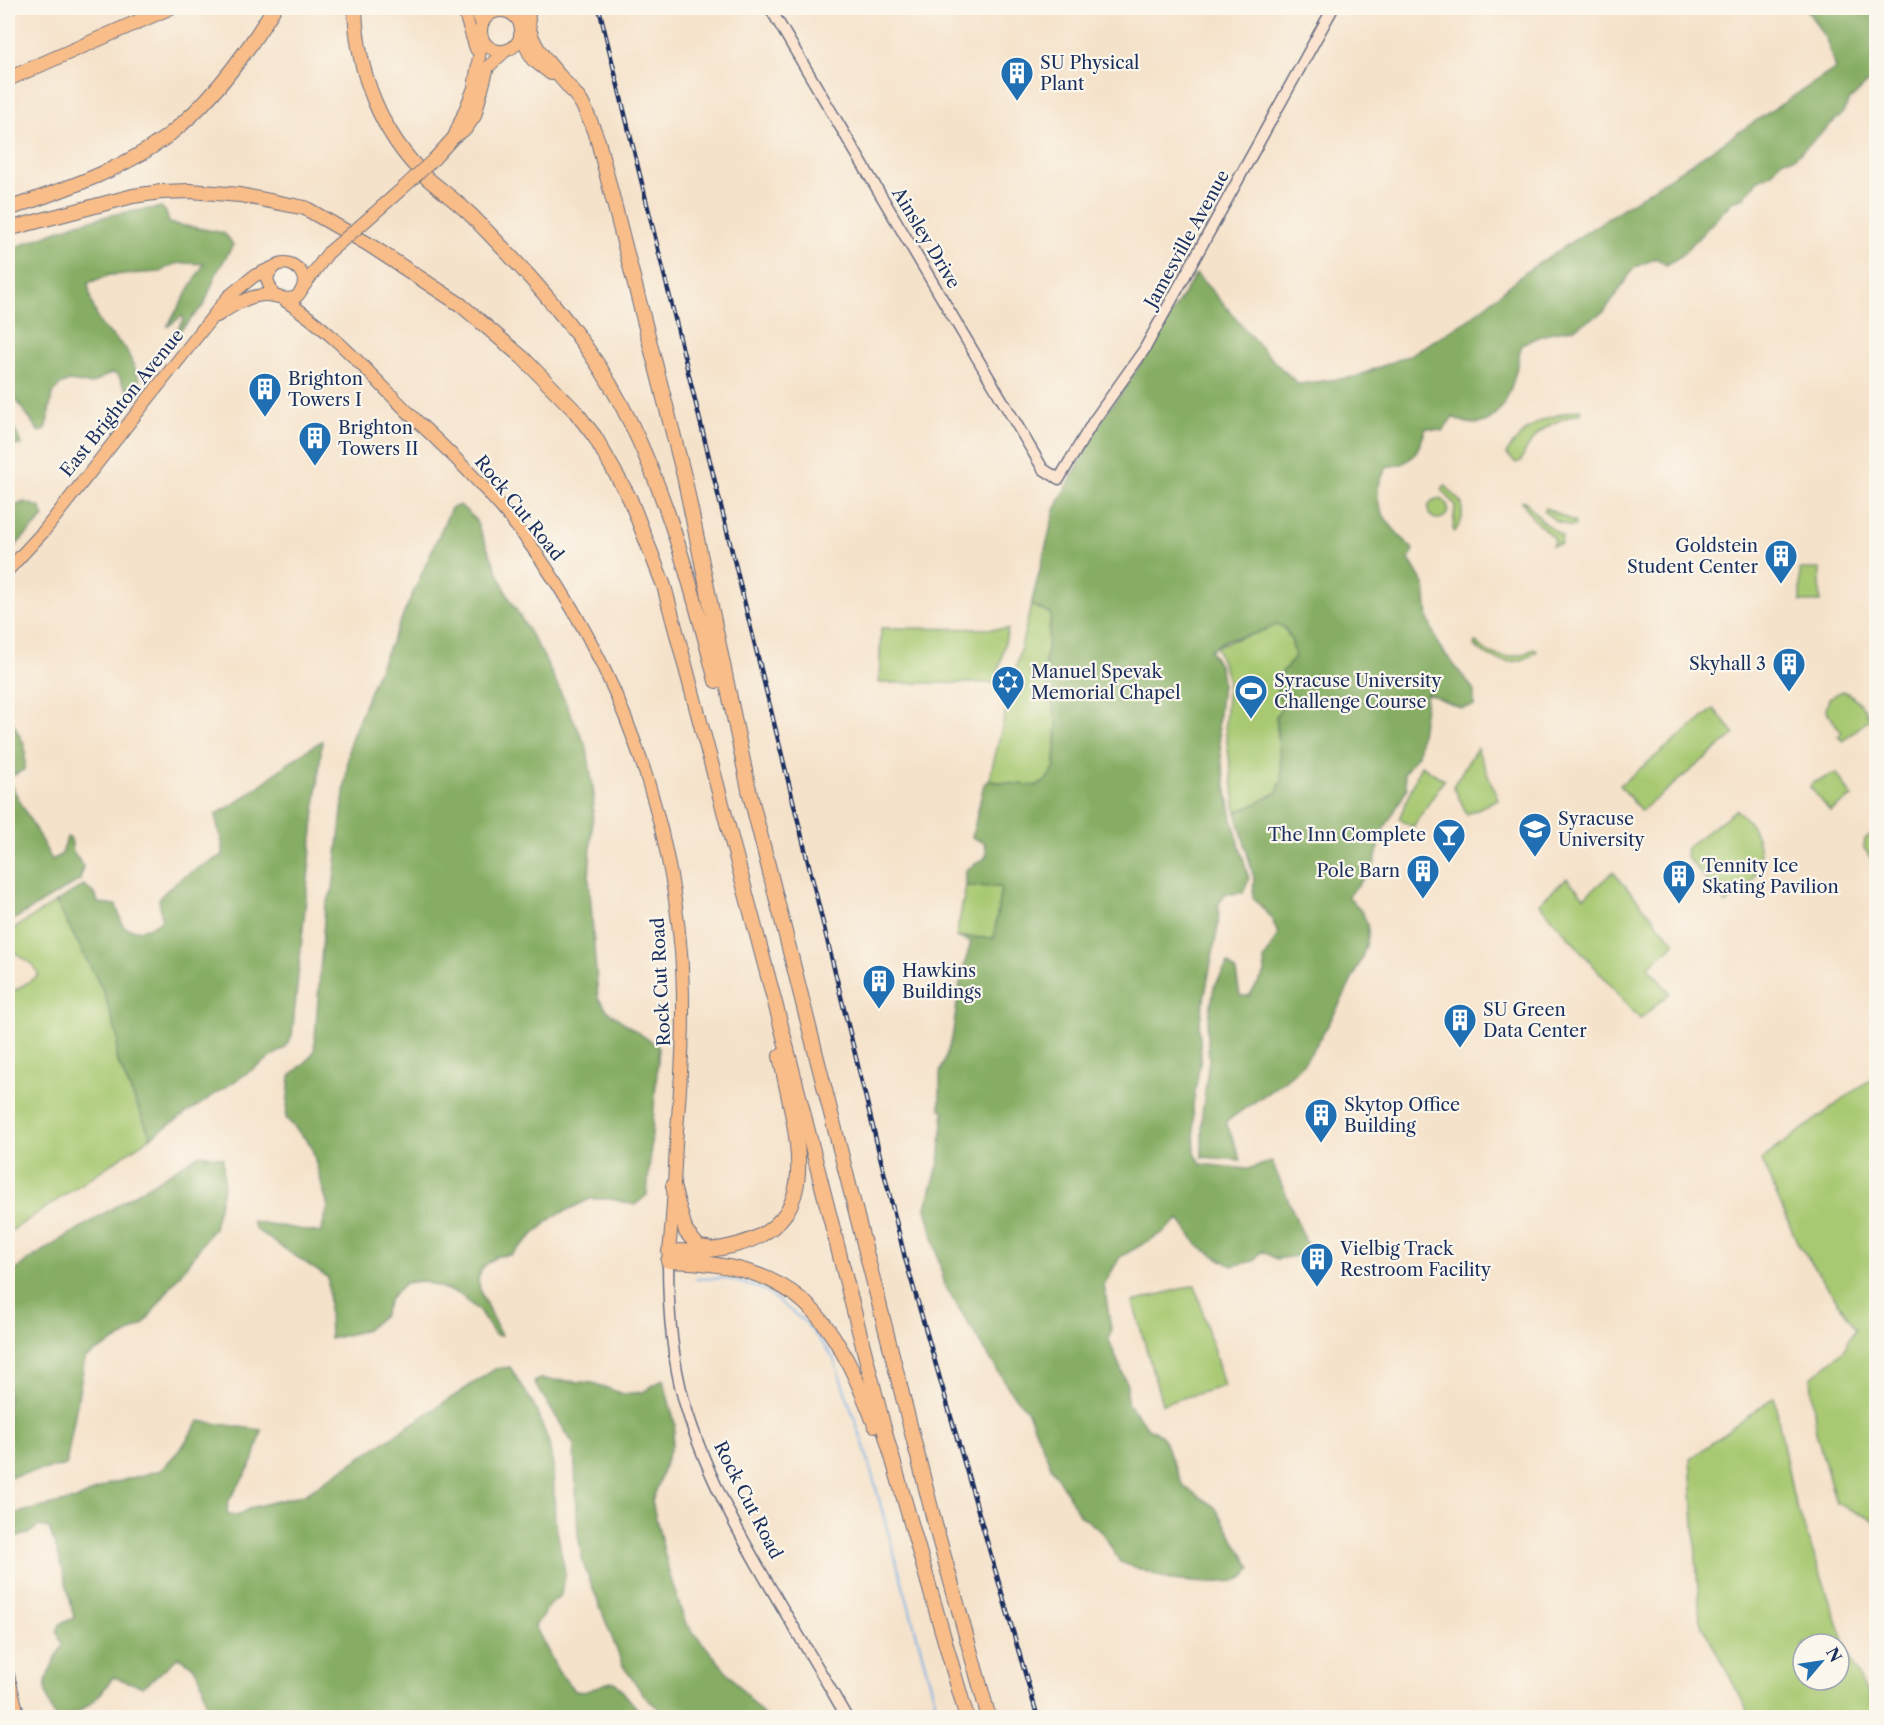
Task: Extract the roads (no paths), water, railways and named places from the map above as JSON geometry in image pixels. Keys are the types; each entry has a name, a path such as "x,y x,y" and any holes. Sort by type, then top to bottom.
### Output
{"highway":[{"path":"8,73 148,8"},
{"path":"8,79 169,8"},
{"path":"8,209 130,159 168,136 186,120 241,58 274,8"},
{"path":"355,8 358,51 366,80 388,129 421,171 466,211 551,300 591,354 613,392 658,488 687,574 748,790 915,1449 989,1718"},
{"path":"529,8 526,19 531,35 580,102 598,141 684,476 748,790"},
{"path":"521,31 533,59 561,78"},
{"path":"8,229 133,196 190,191 240,195 305,208 368,244 461,305 498,334 555,390 595,437 615,469 647,538 686,666 915,1540 967,1718"},
{"path":"669,1256 718,1250 751,1242 775,1225 791,1199 798,1175 790,1111 752,921"},
{"path":"673,1186 682,1223 692,1242 699,1247 718,1250"},
{"path":"669,1256 711,1262 763,1277 790,1291 822,1320 836,1337 859,1383 915,1540"}],"main road":[{"path":"463,8 472,30 478,65"},
{"path":"213,318 250,297 296,297 325,256 404,187 434,159 453,137 469,102 478,65 482,24 475,8"},
{"path":"482,24 492,13 502,8 515,17 521,31"},
{"path":"453,137 466,129 475,116 488,68 504,52 515,46 529,8"},
{"path":"482,38 490,49 504,52"},
{"path":"279,297 267,279 272,268 283,262 296,265 325,256"},
{"path":"296,265 304,275 302,289"},
{"name":"East Brighton Avenue","path":"8,570 44,531 154,389 240,286 254,276 272,268"},
{"name":"Rock Cut Road","path":"302,289 315,321"},
{"name":"Rock Cut Road","path":"279,297 315,321 463,465 527,541 565,597 593,648 634,741 661,830 681,951 682,1054 669,1256"},
{"path":"8,1675 19,1718"}],"street":[{"name":"Ainsley Drive","path":"770,8 1043,469 1059,479"},
{"name":"Jamesville Avenue","path":"1059,479 1071,456 1127,376 1168,309 1333,8"},
{"name":"Rock Cut Road","path":"669,1256 668,1306 678,1374 701,1449 724,1501 847,1718"}],"waterway":[{"path":"696,1279 725,1278 764,1290 805,1322 833,1357 865,1449 940,1718"}],"railway":[{"path":"599,8 905,1258 1038,1718"}],"place":[{"name":"SU Physical Plant","path":"1017,102"},
{"name":"Brighton Towers I","path":"265,418"},
{"name":"Brighton Towers II","path":"315,467"},
{"name":"Goldstein Student Center","path":"1781,585"},
{"name":"Skyhall 3","path":"1789,693"},
{"name":"Manuel Spevak Memorial Chapel","path":"1008,711"},
{"name":"Syracuse University Challenge Course","path":"1251,720"},
{"name":"Syracuse University","path":"1535,858"},
{"name":"The Inn Complete","path":"1449,864"},
{"name":"Pole Barn","path":"1423,900"},
{"name":"Tennity Ice Skating Pavilion","path":"1679,905"},
{"name":"Hawkins Buildings","path":"879,1010"},
{"name":"SU Green Data Center","path":"1460,1049"},
{"name":"Skytop Office Building","path":"1321,1144"},
{"name":"Vielbig Track Restroom Facility","path":"1317,1288"}]}
